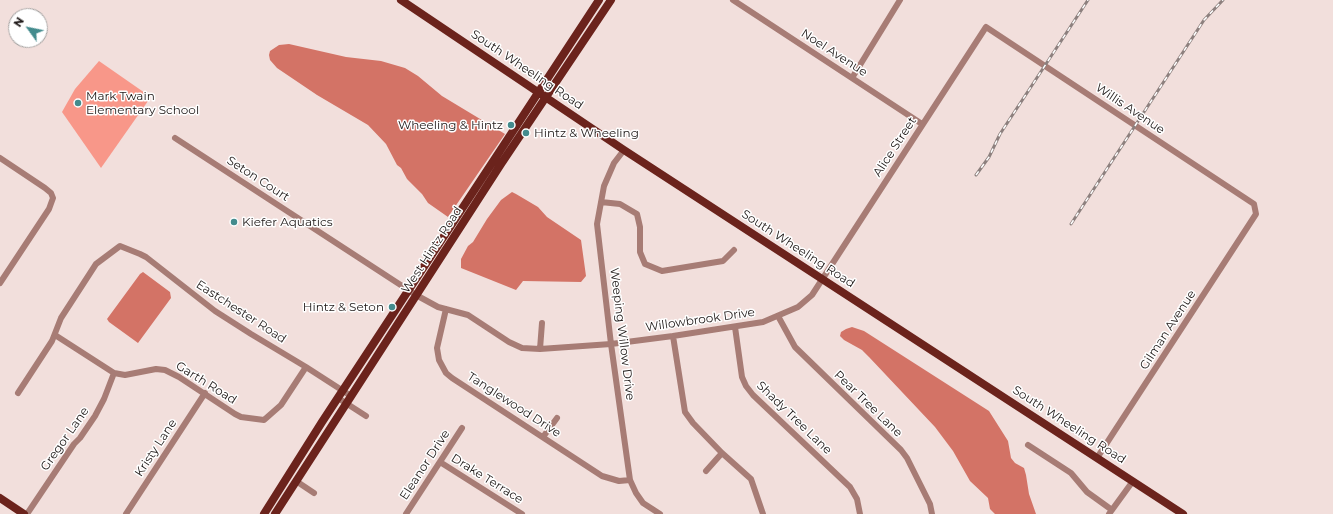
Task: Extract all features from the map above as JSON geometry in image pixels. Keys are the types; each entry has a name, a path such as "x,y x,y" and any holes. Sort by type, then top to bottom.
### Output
{"main road":[{"name":"South Wheeling Road","path":"401,0 624,150 1183,514"},
{"name":"West Hintz Road","path":"264,514 340,394 599,0"},
{"name":"West Hintz Road","path":"275,514 416,295 611,0"},
{"path":"0,498 26,514"}],"street":[{"name":"Noel Avenue","path":"733,0 922,124"},
{"path":"852,78 900,0"},
{"name":"Alice Street","path":"823,279 986,27"},
{"name":"Willis Avenue","path":"986,27 1254,204 1256,214"},
{"name":"Seton Court","path":"175,138 408,290"},
{"name":"Weeping Willow Drive","path":"624,150 614,163 604,186 597,224 611,344 630,480 642,503 660,514"},
{"path":"0,158 46,188 51,193 53,198 49,209 0,283"},
{"path":"601,202 620,204 637,214 640,227 640,252 644,264 662,272 723,261 734,250"},
{"name":"Gilman Avenue","path":"1097,458 1256,214"},
{"name":"Eastchester Road","path":"55,335 60,318 96,264 120,246 146,257 215,311 306,366 340,394 351,396"},
{"name":"Willowbrook Drive","path":"408,290 446,309 468,315 509,342 522,348 540,349 611,344 763,322 798,307 812,295 823,279"},
{"name":"Tanglewood Drive","path":"446,309 437,348 439,360 446,373 543,438 608,479 618,481 630,480"},
{"name":"Pear Tree Lane","path":"778,316 795,347 904,454 930,504 932,514"},
{"path":"540,349 542,324"},
{"name":"Shady Tree Lane","path":"735,327 742,377 750,392 850,487 857,499 860,514"},
{"path":"18,392 55,335 114,373"},
{"path":"673,336 685,412 692,424 751,479 763,514"},
{"name":"Garth Road","path":"114,373 125,374 156,369 165,370 205,393 241,417 264,420 282,405 306,366"},
{"name":"Gregor Lane","path":"26,514 74,444 96,416 114,373"},
{"name":"Kristy Lane","path":"126,514 205,393"},
{"path":"340,394 346,403 366,416"},
{"path":"543,438 557,418"},
{"name":"Eleanor Drive","path":"406,514 462,428"},
{"path":"1028,445 1071,473 1086,492 1110,512 1133,481"},
{"path":"706,471 722,453"},
{"name":"Drake Terrace","path":"440,462 522,514"},
{"path":"296,481 314,493"}],"shaded area":[{"path":"289,44 346,57 381,61 405,68 418,76 442,96 505,134 448,217 428,203 422,194 407,179 401,168 397,165 386,144 368,125 317,95 277,68 270,60 270,51 279,45"},
{"path":"99,61 145,93 148,101 101,168 62,112 75,89"},
{"path":"512,192 538,207 547,217 581,240 586,276 581,282 523,281 516,290 461,268 461,259 468,246 473,242 501,200"},
{"path":"143,272 170,292 171,298 138,343 107,319"},
{"path":"852,327 864,331 989,411 1008,441 1011,458 1015,463 1024,468 1029,494 1036,514 995,514 990,509 988,498 970,481 953,451 935,427 862,350 844,340 840,336 841,332"}],"railway":[{"path":"976,175 989,157 1000,134 1088,0"},
{"path":"1071,224 1204,20 1223,0"}],"place":[{"name":"Mark Twain Elementary School","path":"78,103"},
{"name":"Wheeling & Hintz","path":"511,125"},
{"name":"Hintz & Wheeling","path":"526,133"},
{"name":"Kiefer Aquatics","path":"234,222"},
{"name":"Hintz & Seton","path":"392,307"}]}
